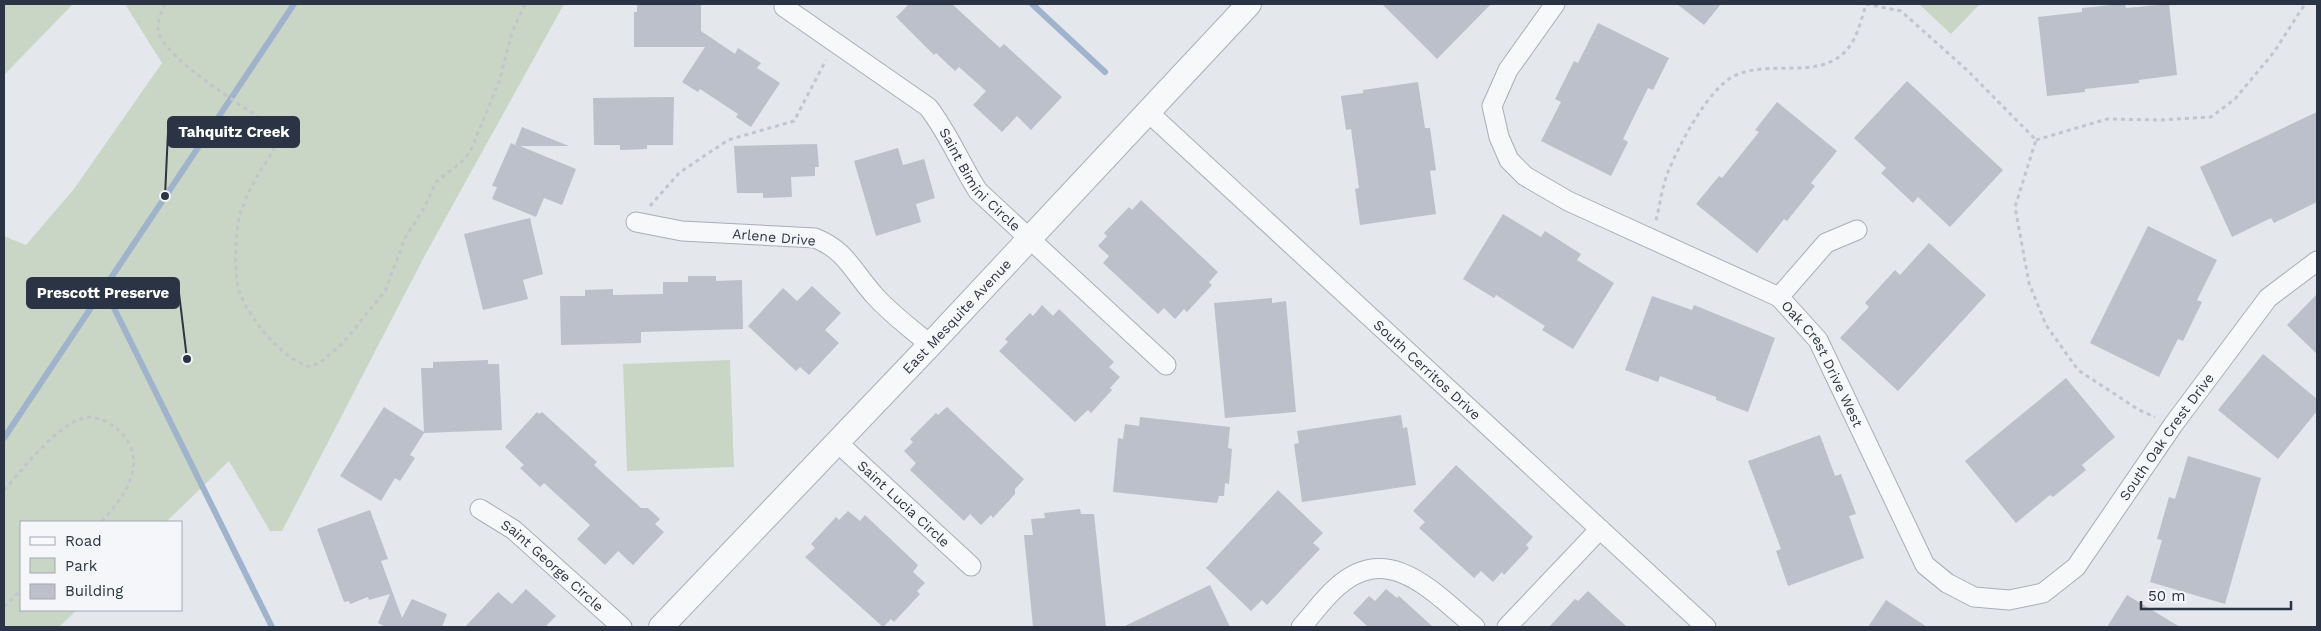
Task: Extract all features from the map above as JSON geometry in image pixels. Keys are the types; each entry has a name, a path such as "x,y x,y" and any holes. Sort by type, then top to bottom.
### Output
{"street":[{"name":"East Mesquite Avenue","path":"661,627 930,345 1249,4"},
{"name":"Oak Crest Drive West","path":"1555,4 1508,70 1492,106 1499,137 1509,160 1525,176 1568,201 1652,241 1779,297 1818,340 1925,565 1947,583 1974,596 2009,600"},
{"name":"Saint Bimini Circle","path":"784,7 928,107 944,128 965,172 978,191 1166,365"},
{"name":"South Cerritos Drive","path":"1148,112 1706,627"},
{"name":"Arlene Drive","path":"636,222 682,231 815,238 831,244 843,255 875,297 930,345"},
{"path":"1779,297 1826,243 1857,230"},
{"name":"South Oak Crest Drive","path":"2009,600 2043,593 2076,567 2173,425 2268,298 2317,261"},
{"name":"Saint Lucia Circle","path":"836,442 971,566"},
{"name":"Saint George Circle","path":"480,509 514,530 622,627"},
{"path":"1507,627 1600,529"},
{"path":"1301,627 1337,586 1360,572 1380,567 1415,578 1475,627"}],"path":[{"path":"166,4 160,16 158,29 162,39 175,57 266,123 277,136 276,145 258,175 240,215 235,266 239,290 252,314 275,346 296,363 310,368 321,362 343,343 385,291 405,238 424,208 436,182 464,160 471,150 500,79 512,32 525,4"},
{"path":"1652,241 1668,173 1705,102 1734,76 1770,67 1817,67 1840,57 1853,40 1866,4 1901,11 1968,71 2036,140"},
{"path":"2036,140 2107,119 2161,120 2211,117 2236,98 2269,59 2305,4"},
{"path":"636,222 679,173 728,140 794,121 826,58 836,44"},
{"path":"2036,140 2015,207 2029,283 2046,325 2078,370 2139,410 2173,425"},
{"path":"4,490 62,428 84,417 105,421 121,432 132,448 134,469 127,490 117,506 102,521"},
{"path":"4,608 20,591"}],"green space":[{"path":"4,4 73,4 4,75"},
{"path":"125,4 564,4 424,257 282,531 270,531 229,461 167,521 20,521 20,611 76,611 59,627 4,627 4,236 26,245 74,189 162,63"},
{"path":"1919,4 1980,4 1951,34"},
{"path":"730,360 734,467 627,471 623,364"}],"building":[{"path":"637,4 701,4 701,31 735,54 738,48 761,63 757,68 780,83 751,127 736,117 738,114 700,89 698,92 682,82 705,47 634,47 634,12 637,12"},
{"path":"909,4 952,4 1000,48 1004,44 1062,97 1031,130 1017,116 1002,132 973,105 986,91 959,67 955,71 936,53 934,55 896,17"},
{"path":"1382,4 1491,4 1437,59"},
{"path":"1677,4 1721,4 1704,25"},
{"path":"2125,4 2126,8 2169,4 2177,75 2139,80 2139,83 2085,89 2085,92 2047,96 2038,17 2082,12 2082,8"},
{"path":"1598,23 1669,58 1653,90 1648,88 1623,139 1628,142 1611,176 1541,141 1561,102 1555,99 1574,61 1578,63"},
{"path":"1907,81 2003,170 1950,227 1918,197 1913,203 1881,173 1886,168 1854,138"},
{"path":"1418,82 1425,128 1430,128 1436,170 1430,171 1436,214 1360,225 1355,189 1359,188 1351,129 1346,130 1341,96 1363,93 1363,90"},
{"path":"674,97 673,145 647,145 647,149 620,150 620,145 594,145 593,98"},
{"path":"1777,102 1837,151 1811,183 1815,186 1787,221 1784,219 1757,253 1696,204 1719,176 1722,178 1759,132 1755,130"},
{"path":"2317,112 2317,202 2274,223 2271,218 2232,237 2200,167"},
{"path":"522,127 569,146 520,146 576,169 562,205 544,198 536,217 492,199 497,187 492,186 511,143 515,145"},
{"path":"817,144 819,167 815,167 815,176 791,177 792,197 763,198 763,193 737,193 734,146"},
{"path":"898,148 903,165 924,159 935,198 916,204 921,222 876,236 854,161"},
{"path":"1141,200 1218,272 1209,282 1212,285 1187,312 1184,309 1175,319 1164,308 1158,314 1103,263 1109,256 1098,246 1107,236 1104,233 1129,207 1132,210"},
{"path":"1503,214 1541,237 1545,231 1581,254 1577,260 1614,283 1573,349 1542,330 1545,326 1496,295 1494,298 1463,279"},
{"path":"530,218 543,274 523,280 528,299 483,310 464,234"},
{"path":"2148,226 2217,260 2197,300 2202,302 2183,341 2178,339 2159,377 2090,343"},
{"path":"1929,243 1986,295 1898,391 1840,338 1869,307 1865,303 1895,270 1900,275"},
{"path":"688,276 716,276 716,281 742,280 743,329 641,332 641,343 561,345 560,296 585,296 585,290 613,289 613,295 663,294 663,282 688,282"},
{"path":"812,286 841,313 825,330 839,343 809,375 800,367 796,371 748,326 783,288 797,301"},
{"path":"2317,294 2317,354 2287,325"},
{"path":"1652,296 1692,310 1694,305 1775,338 1748,412 1716,400 1716,397 1660,376 1658,382 1625,370"},
{"path":"1272,298 1272,303 1286,301 1296,412 1225,418 1214,303"},
{"path":"1042,305 1053,316 1059,309 1114,362 1109,367 1120,377 1110,388 1112,390 1091,413 1088,410 1075,422 999,351 1008,342 1005,339 1030,313 1033,316"},
{"path":"2263,354 2317,399 2317,411 2278,459 2218,410"},
{"path":"488,360 488,364 499,364 502,430 424,433 410,455 415,458 400,481 395,478 381,501 340,476 384,407 424,432 421,368 433,368 433,362"},
{"path":"2066,378 2115,437 2082,465 2086,470 2053,497 2050,495 2016,523 1965,461"},
{"path":"947,407 1024,479 1015,489 1015,494 993,518 991,515 981,525 970,514 964,521 910,470 916,463 904,451 913,442 910,439 936,413 938,415"},
{"path":"537,412 539,414 542,412 597,462 594,465 641,508 648,508 660,519 655,524 664,532 633,565 618,551 605,565 577,539 590,525 544,483 540,487 520,468 524,465 505,447"},
{"path":"1401,415 1403,428 1407,427 1416,485 1302,502 1294,444 1299,443 1297,431"},
{"path":"1140,417 1230,427 1228,448 1232,449 1229,484 1225,483 1224,496 1219,496 1217,503 1113,492 1118,438 1123,439 1125,424 1139,426"},
{"path":"1820,435 1835,476 1841,474 1856,514 1849,516 1864,558 1788,586 1776,551 1781,549 1748,461"},
{"path":"2188,456 2261,478 2225,604 2150,582 2162,540 2157,539 2169,497 2175,499"},
{"path":"1456,465 1533,537 1526,545 1529,548 1504,575 1502,572 1493,582 1481,571 1474,578 1419,528 1425,522 1413,511"},
{"path":"1278,490 1323,533 1313,543 1320,549 1267,605 1262,600 1251,611 1206,568"},
{"path":"1080,509 1081,514 1094,514 1106,627 1033,627 1024,535 1033,535 1031,519 1045,518 1044,513"},
{"path":"370,510 388,559 381,561 402,618 412,599 447,614 442,627 386,627 378,623 390,594 369,600 368,597 350,604 349,601 344,602 317,529"},
{"path":"848,511 860,521 865,515 918,565 913,572 925,583 917,591 920,594 894,622 891,619 883,627 805,557 815,548 811,544 836,517 839,520"},
{"path":"1210,585 1230,627 1123,627"},
{"path":"526,589 556,616 545,627 465,627 498,592 512,604"},
{"path":"1386,589 1397,598 1399,596 1433,627 1368,627 1353,613 1369,596 1375,601"},
{"path":"1588,591 1627,627 1549,627 1575,599 1578,601"},
{"path":"2127,595 2180,627 2107,627"},
{"path":"1886,600 1927,627 1868,627"}],"waterway":[{"path":"4,438 294,4"},
{"path":"1032,4 1105,72"},
{"path":"104,288 272,627"}],"place":[{"name":"Tahquitz Creek","path":"165,196"},
{"name":"Prescott Preserve","path":"187,359"}]}
